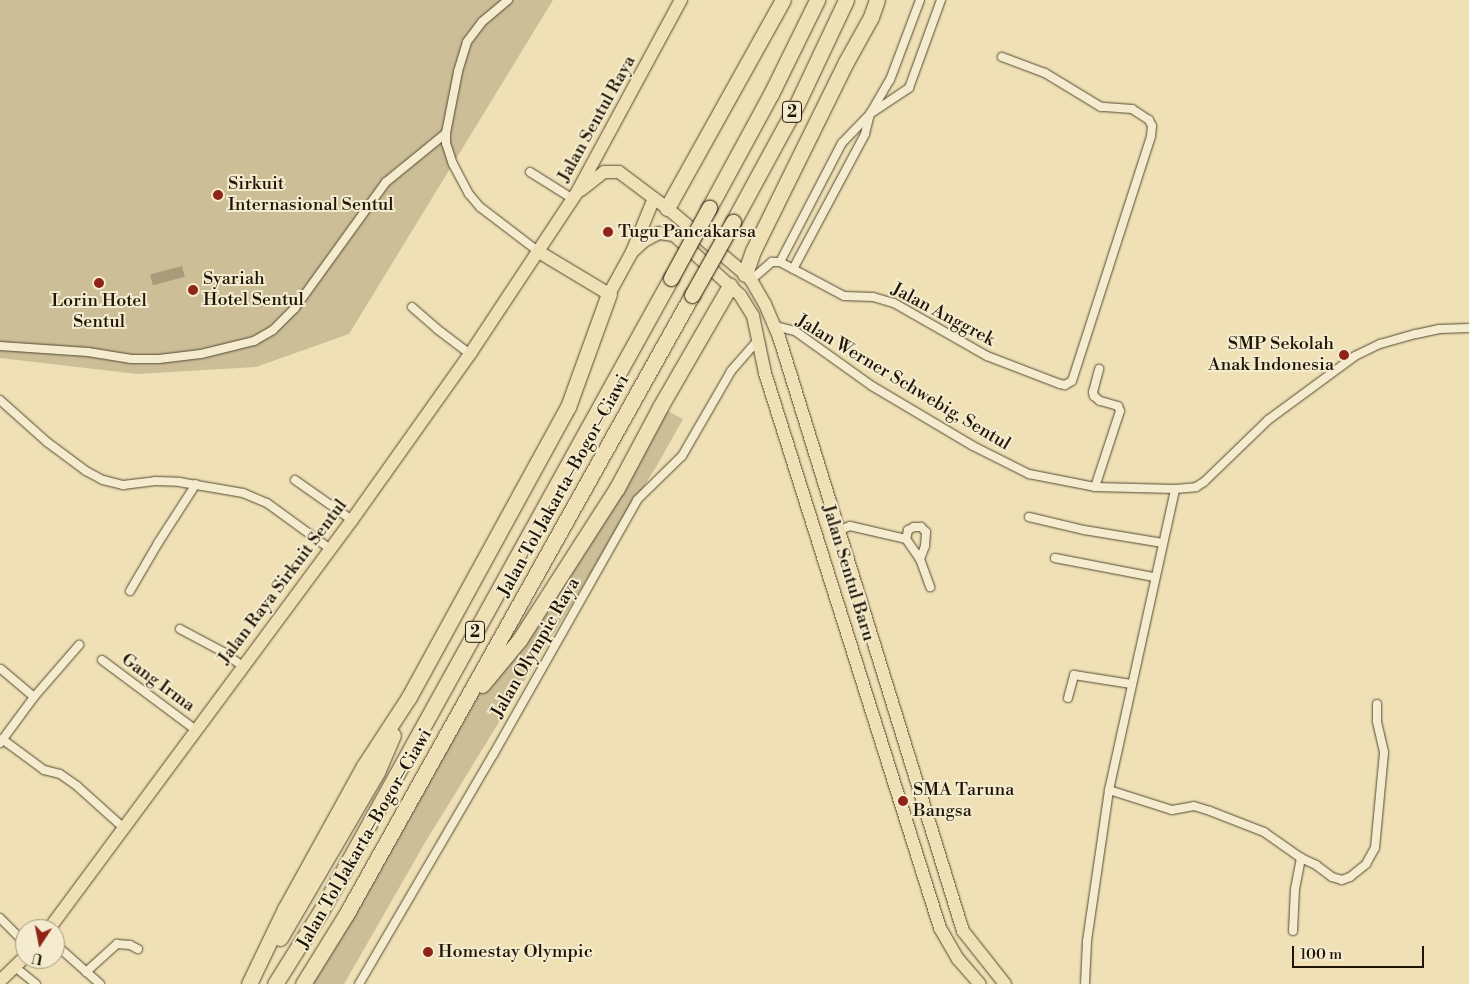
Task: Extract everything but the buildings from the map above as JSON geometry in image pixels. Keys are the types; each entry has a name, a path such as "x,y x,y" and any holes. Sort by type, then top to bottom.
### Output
{"highway":[{"path":"667,208 784,0"},
{"name":"Jalan Tol Jakarta–Bogor–Ciawi","path":"275,984 322,909 671,278 771,94 817,0"},
{"name":"Jalan Tol Jakarta–Bogor–Ciawi","path":"303,984 347,913 733,222 797,104 846,0"},
{"path":"748,277 753,251 846,62 871,17 877,0"},
{"path":"458,714 520,639 617,488 660,407 730,286"},
{"path":"249,984 296,914 377,772 409,697 568,407 609,294"}],"main road":[{"name":"Jalan Sentul Raya","path":"539,252 574,196 681,0"},
{"name":"Jalan Sentul Baru","path":"574,196 604,172 619,172 667,208 748,277 775,326 837,531 963,931 1005,984"},
{"path":"539,252 609,294 632,252 654,198"},
{"name":"Jalan Sentul Baru","path":"632,252 644,241 659,232 674,235 740,295 753,316 765,373 940,928 958,959 980,984"},
{"name":"Jalan Raya Sirkuit Sentul","path":"57,919 125,829 242,666 352,520 470,354 539,252"},
{"path":"0,979 15,967"}],"street":[{"path":"508,0 482,22 467,42 458,72 446,133 446,144 452,164 469,194 480,207 495,221 539,252"},
{"path":"793,269 865,134 870,114 890,80 920,0"},
{"path":"748,277 772,262 780,262 842,143 870,114 909,88 941,0"},
{"name":"Jalan Anggrek","path":"780,262 844,296 873,297 894,302 987,356 1060,384 1072,381 1148,145 1152,126 1149,120 1132,109 1096,105 1045,73 1002,57"},
{"path":"0,346 88,352 131,359 159,359 201,354 254,341 274,330 295,308 386,182 446,133"},
{"path":"530,172 574,196"},
{"path":"412,307 437,330 470,354"},
{"name":"Jalan Werner Schwebig, Sentul","path":"775,326 795,331 872,386 996,458 1029,474 1095,487 1175,490 1196,487 1204,482 1268,420 1355,356 1380,344 1416,334 1439,329 1469,328"},
{"name":"Jalan Olympic Raya","path":"359,984 493,755 637,500 682,456 731,372 758,340"},
{"path":"1095,487 1120,411 1118,406 1100,401 1094,396 1093,392 1099,369"},
{"path":"0,400 47,442 86,471 113,485 155,480 228,489 255,497 330,548"},
{"path":"296,480 352,520"},
{"path":"130,591 158,542 196,484"},
{"path":"1085,984 1087,941 1109,790 1154,577 1175,490"},
{"path":"1029,517 1084,530 1163,544"},
{"path":"837,531 850,526 906,539 920,559 930,587"},
{"path":"906,539 908,530 914,527 921,527 926,532 925,546 920,559"},
{"path":"1055,558 1154,577"},
{"path":"180,629 223,652 242,666"},
{"path":"79,645 34,697 1,741 44,770 60,774 77,786 125,829"},
{"name":"Gang Irma","path":"102,660 196,730"},
{"path":"1,669 34,697"},
{"path":"1068,698 1074,675 1131,684"},
{"path":"1109,790 1172,810 1198,807 1264,832 1337,880 1350,877 1372,857 1378,834 1384,752 1377,721 1377,704"},
{"path":"1293,931 1295,889 1301,858"},
{"path":"0,918 15,933"},
{"path":"86,972 117,944 130,945 138,949"},
{"path":"65,953 100,984"},
{"path":"17,969 36,984"}],"shaded area":[{"name":"Sirkuit Internasional Sentul","path":"0,0 553,0 349,334 256,367 137,374 0,358"},
{"path":"182,266 185,277 153,285 150,275"},
{"path":"660,407 683,419 659,462 426,841 344,984 303,984 458,714 520,639"}],"place":[{"name":"Sirkuit Internasional Sentul","path":"218,195"},
{"name":"Tugu Pancakarsa","path":"608,232"},
{"name":"Lorin Hotel Sentul","path":"99,283"},
{"name":"Syariah Hotel Sentul","path":"193,290"},
{"name":"SMP Sekolah Anak Indonesia","path":"1344,355"},
{"name":"SMA Taruna Bangsa","path":"903,801"},
{"name":"Homestay Olympic","path":"428,952"}]}
